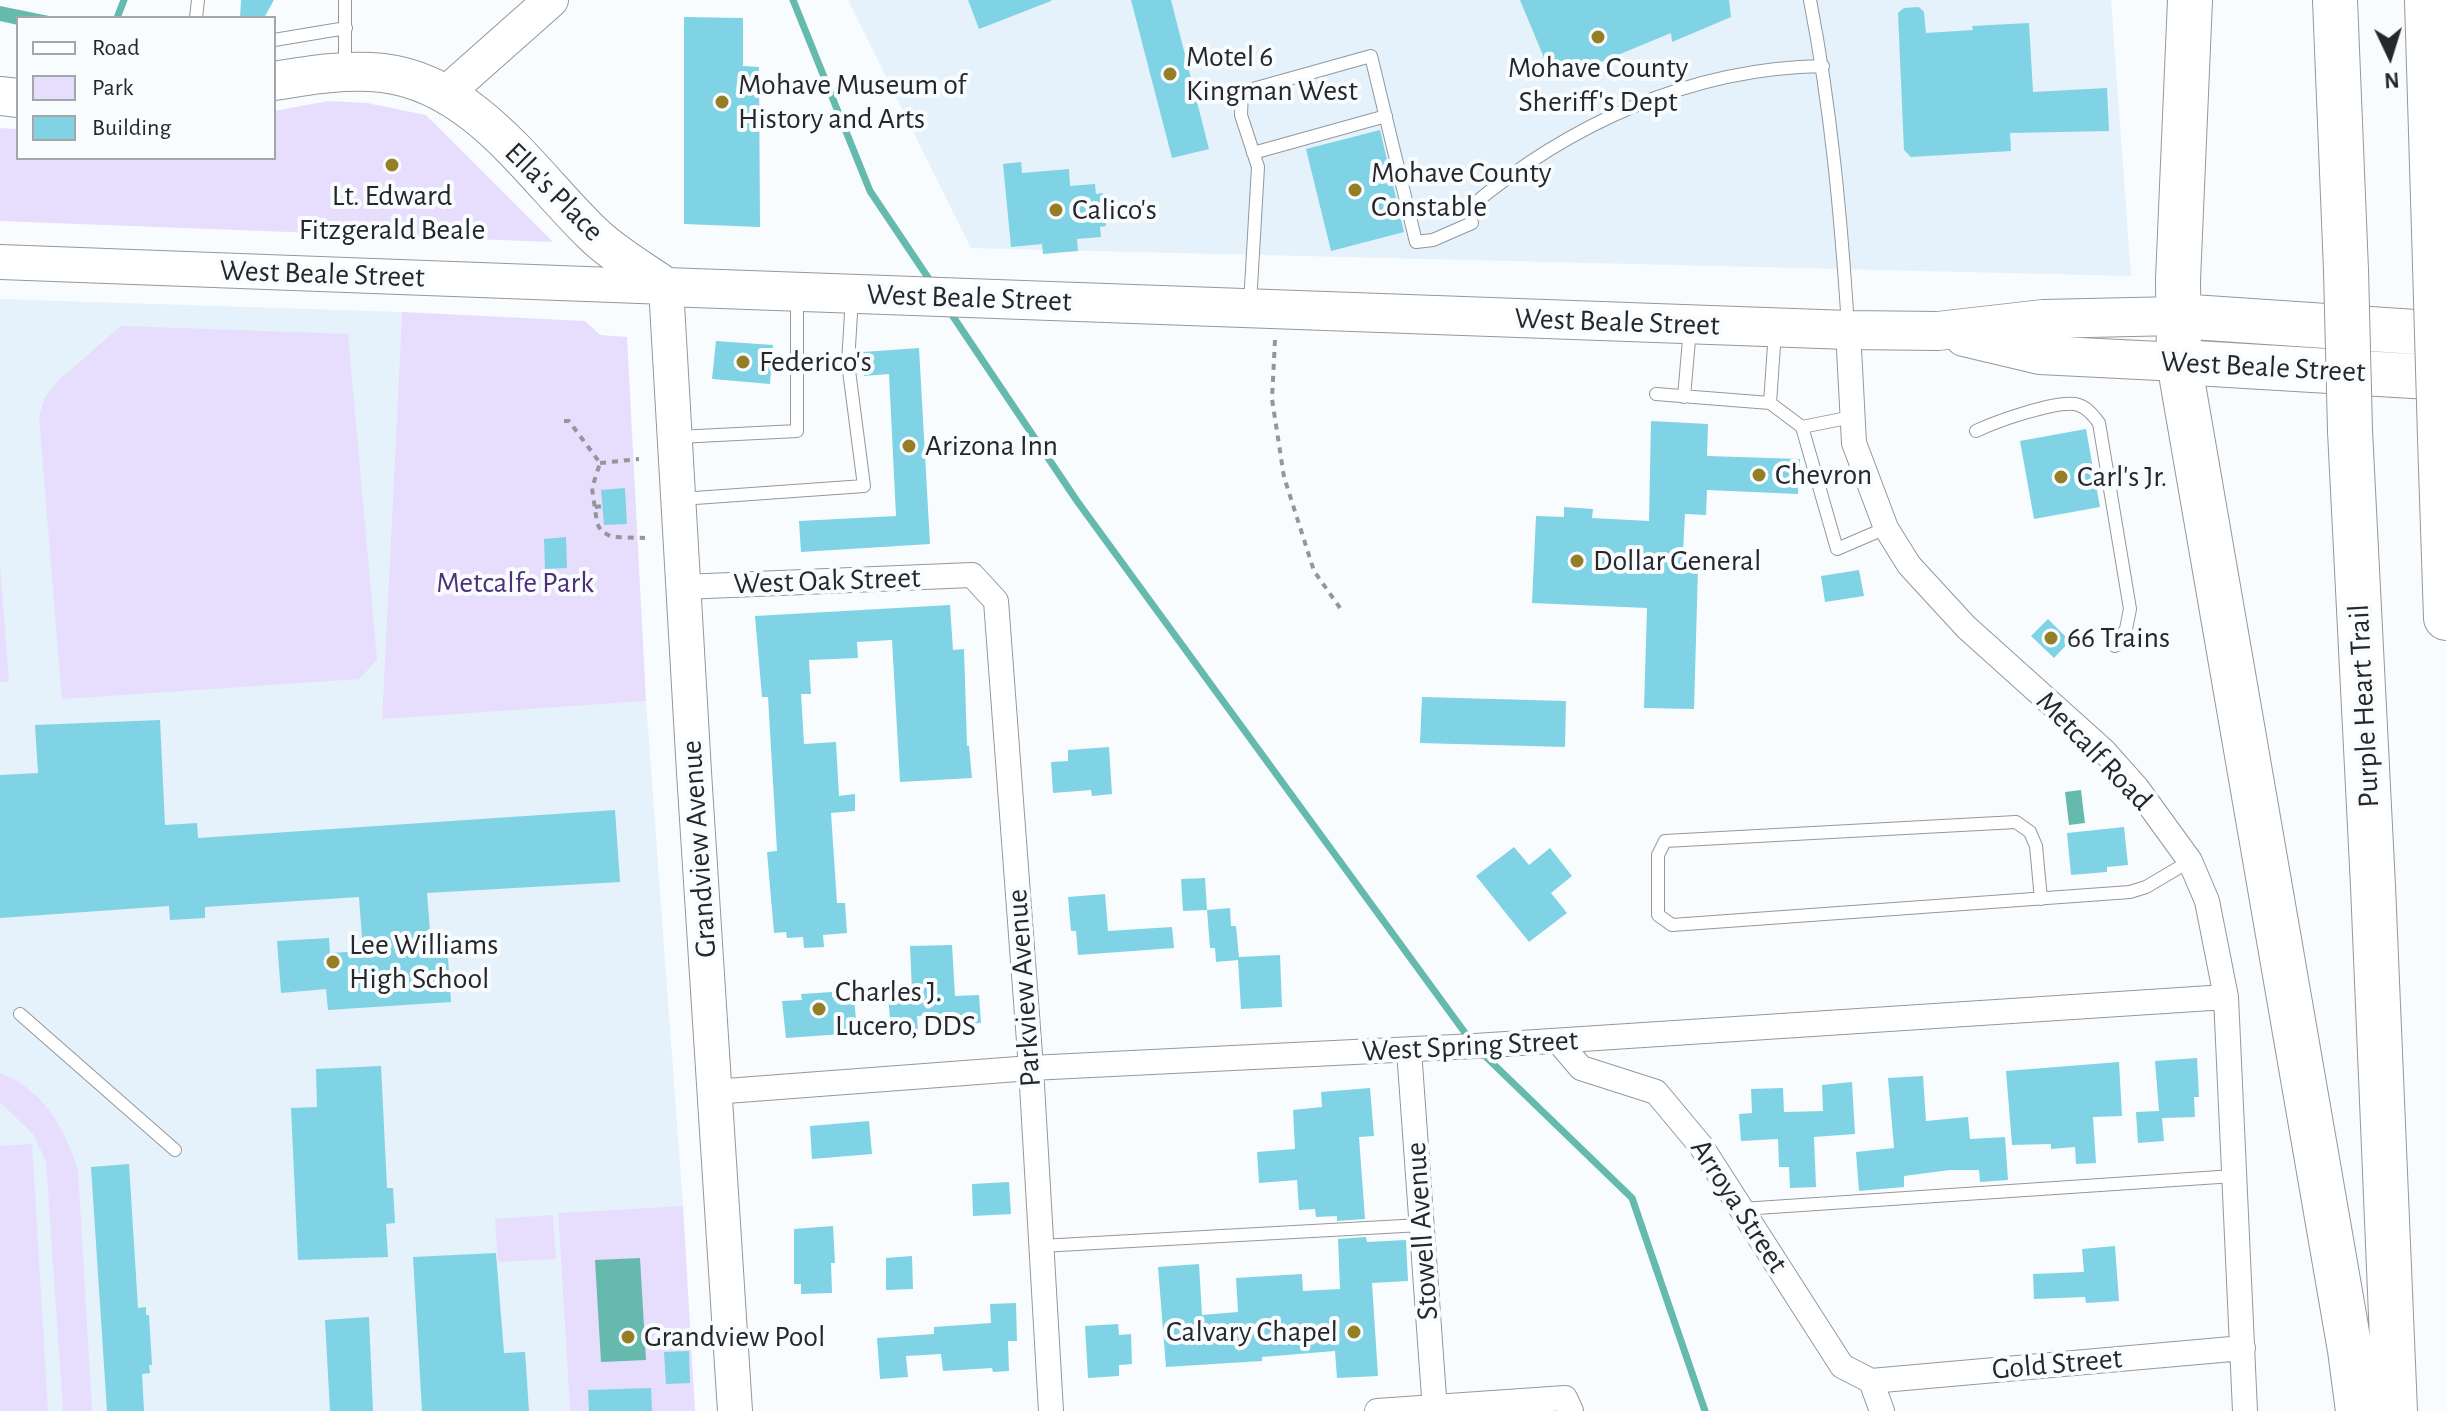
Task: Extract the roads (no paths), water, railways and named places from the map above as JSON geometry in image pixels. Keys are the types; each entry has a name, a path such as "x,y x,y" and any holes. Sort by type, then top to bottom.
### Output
{"highway":[{"path":"2190,0 2177,316 2179,362 2358,1411"},
{"name":"Purple Heart Trail","path":"2335,0 2350,431 2395,1411"},
{"path":"2427,0 2446,618"},
{"name":"West Beale Street","path":"2177,316 2446,334"},
{"name":"West Beale Street","path":"2179,362 2446,378"}],"main road":[{"path":"445,94 551,0"},
{"name":"Ella's Place","path":"276,81 322,73 387,74 445,94 480,117 595,236 666,287"},
{"name":"West Beale Street","path":"0,262 1848,330 1938,331 2043,319 2177,316"},
{"name":"Grandview Avenue","path":"666,287 713,1092 735,1411"},
{"name":"West Beale Street","path":"1938,331 2040,355 2179,362"}],"street":[{"name":"Metcalf Road","path":"1848,330 1854,443 1886,528 1909,565 1966,627 2104,751 2137,788 2190,861 2207,901 2226,997 2245,1411"},
{"name":"West Oak Street","path":"683,587 972,575"},
{"name":"Parkview Avenue","path":"972,575 996,601 1031,1068 1051,1411"},
{"name":"West Spring Street","path":"713,1092 1031,1068 1409,1050 2226,997"},
{"name":"Arroya Street","path":"1558,1041 1581,1068 1656,1092 1701,1146 1842,1366 1871,1381"},
{"name":"Stowell Avenue","path":"1409,1050 1434,1409"},
{"name":"Gold Street","path":"1871,1381 2243,1348"},
{"path":"1871,1381 1882,1411"},
{"path":"1377,1411 1568,1405"}],"lane":[{"path":"345,0 345,72"},
{"path":"1810,0 1823,66 1839,198 1848,330"},
{"path":"276,40 346,28"},
{"path":"1263,309 1258,167 1241,115 1242,92 1371,56 1416,242 1433,240 1472,223"},
{"path":"1469,208 1523,165 1589,125 1641,103 1733,75 1823,66"},
{"path":"1253,153 1386,116"},
{"path":"675,438 797,431 797,292"},
{"path":"678,500 864,486 848,363 864,294"},
{"path":"1684,397 1690,325"},
{"path":"1770,403 1775,327"},
{"path":"1656,394 1770,403 1802,427 1837,549 1886,528"},
{"path":"1976,431 1992,423 2059,404 2077,404 2090,412 2099,423 2130,609 2126,629 2115,646"},
{"path":"1802,427 1852,417"},
{"path":"2041,899 2036,846 2030,832 2016,822 1665,841 1658,855 1658,915 1672,925 2041,899 2130,892 2146,887 2190,861"},
{"path":"20,1014 175,1150"},
{"path":"1742,1209 2234,1176"},
{"path":"1041,1246 1421,1225"}],"waterway":[{"path":"118,16 124,0"},
{"path":"793,0 870,191 933,285"},
{"path":"948,309 1077,501 1471,1041"},
{"path":"1482,1053 1632,1198 1705,1411"}],"place":[{"name":"Mohave County Sheriff's Dept","path":"1598,37"},
{"name":"Motel 6 Kingman West","path":"1170,74"},
{"name":"Mohave Museum of History and Arts","path":"722,102"},
{"name":"Lt. Edward Fitzgerald Beale","path":"392,165"},
{"name":"Mohave County Constable","path":"1355,190"},
{"name":"Calico's","path":"1056,210"},
{"name":"Federico's","path":"743,362"},
{"name":"Arizona Inn","path":"909,446"},
{"name":"Chevron","path":"1759,475"},
{"name":"Carl's Jr.","path":"2061,477"},
{"name":"Dollar General","path":"1577,561"},
{"name":"66 Trains","path":"2051,638"},
{"name":"Lee Williams High School","path":"333,962"},
{"name":"Charles J. Lucero, DDS","path":"819,1009"},
{"name":"Calvary Chapel","path":"1354,1332"},
{"name":"Grandview Pool","path":"628,1337"}],"park label":[{"name":"Metcalfe Park","path":"515,583"}]}
